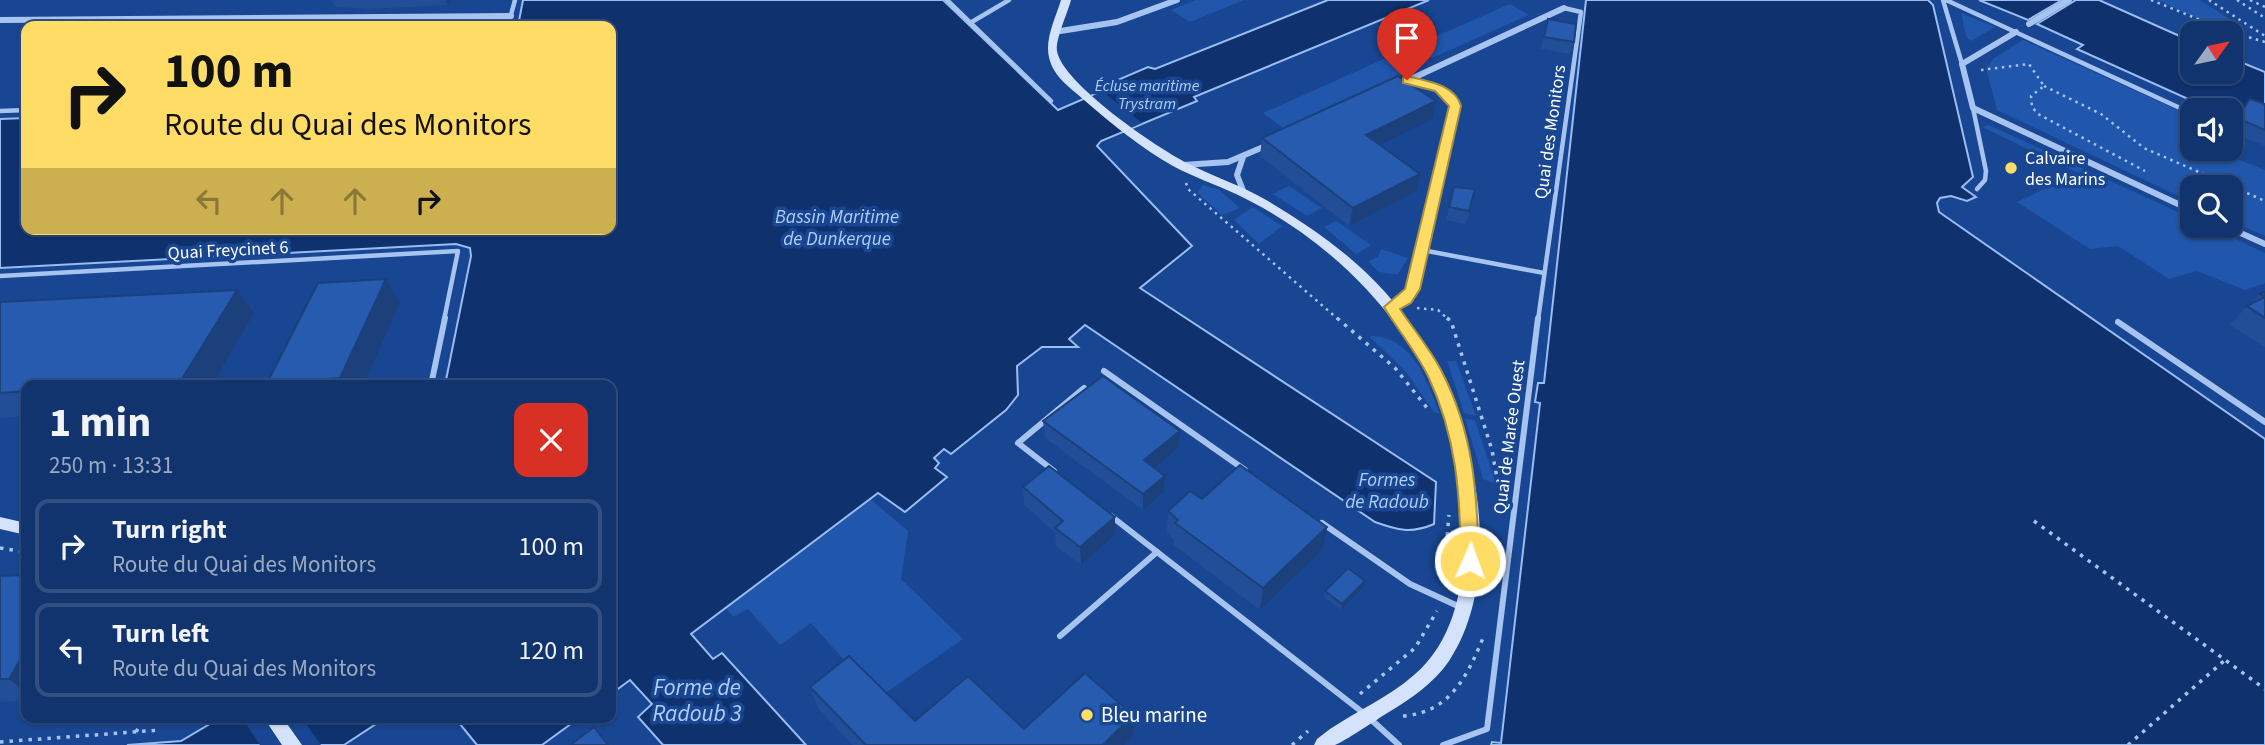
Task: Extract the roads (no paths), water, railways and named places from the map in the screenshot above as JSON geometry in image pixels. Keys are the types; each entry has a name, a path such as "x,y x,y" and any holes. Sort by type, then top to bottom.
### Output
{"street":[{"path":"1066,0 1054,32 1051,49 1053,60 1064,75 1135,134 1180,165 1244,193 1322,241 1356,270 1391,307 1435,373 1451,413 1464,455 1471,529 1468,578 1450,646 1432,670 1323,745"},
{"path":"1054,32 1117,22 1177,0"},
{"path":"2029,24 2069,0"},
{"path":"1394,86 1564,8"},
{"path":"0,20 510,16"},
{"path":"2016,32 1962,64 1973,108 2180,205"},
{"path":"1391,307 1410,295 1455,106 1453,99 1439,89 1407,80"},
{"path":"1180,165 1213,166 1281,139"},
{"path":"1243,156 1236,169 1244,193"},
{"path":"2243,234 2265,244"},
{"path":"0,523 21,528"},
{"path":"277,723 293,745"}],"lane":[{"path":"509,21 515,0"},
{"path":"947,0 1051,101"},
{"path":"970,23 1009,0"},
{"path":"1945,0 2180,108"},
{"path":"1945,0 1962,64"},
{"name":"Quai des Monitors","path":"1544,273 1581,12 1564,8"},
{"path":"2016,32 2029,24"},
{"path":"1973,108 1986,171 1985,180 1977,188"},
{"path":"0,111 21,110"},
{"path":"1422,250 1544,273"},
{"name":"Quai Freycinet 6","path":"0,276 458,251 431,380"},
{"name":"Quai de Marée Ouest","path":"1443,745 1486,729 1544,273"},
{"path":"2118,322 2265,422"},
{"path":"1104,371 1251,474"},
{"path":"1061,477 1018,443 1084,388"},
{"path":"1104,510 1349,701 1399,745"},
{"path":"1319,521 1399,577 1462,608"},
{"path":"1060,636 1157,552"}],"water":[{"name":"Bassin Maritime de Dunkerque","path":"523,0 943,0 1058,110 1123,82 1120,79 1148,67 1155,69 1328,0 1429,0 1194,97 1197,101 1101,141 1097,146 1192,246 1140,288 1436,482 1434,524 1404,530 1375,522 1085,325 1069,339 1078,347 1042,347 1017,366 1018,395 1006,410 951,454 944,449 934,458 939,463 935,468 947,477 905,512 878,493 691,634 713,659 722,653 806,745 663,745 638,717 652,704 630,680 616,690 616,380 446,380 471,256 470,248 456,244 0,268 0,119 21,118 21,235 616,235 616,21 519,21"},
{"path":"1586,0 1928,0 1933,5 1973,177 1962,187 1976,197 1967,201 1951,196 1940,198 1937,203 1939,212 2265,439 2265,745 1491,745 1492,742 1501,743 1540,403 1535,402 1538,383 1544,383"},
{"path":"1979,0 2062,0 2028,20"},
{"path":"2076,0 2099,0 2180,36 2180,84 2244,84 2244,63 2265,72 2265,118 2243,110 2243,98 2186,98 2077,49 2083,45 2037,24"},
{"path":"212,723 377,723 344,745 127,745 181,741"},
{"path":"459,723 572,723 542,745 477,745"}],"place":[{"name":"Calvaire des Marins","path":"2011,168"},
{"name":"Bleu marine","path":"1087,715"}],"water label":[{"name":"Écluse maritime Trystram","path":"1147,94"},
{"name":"Formes de Radoub","path":"1387,490"},
{"name":"Forme de Radoub 3","path":"697,700"}]}
